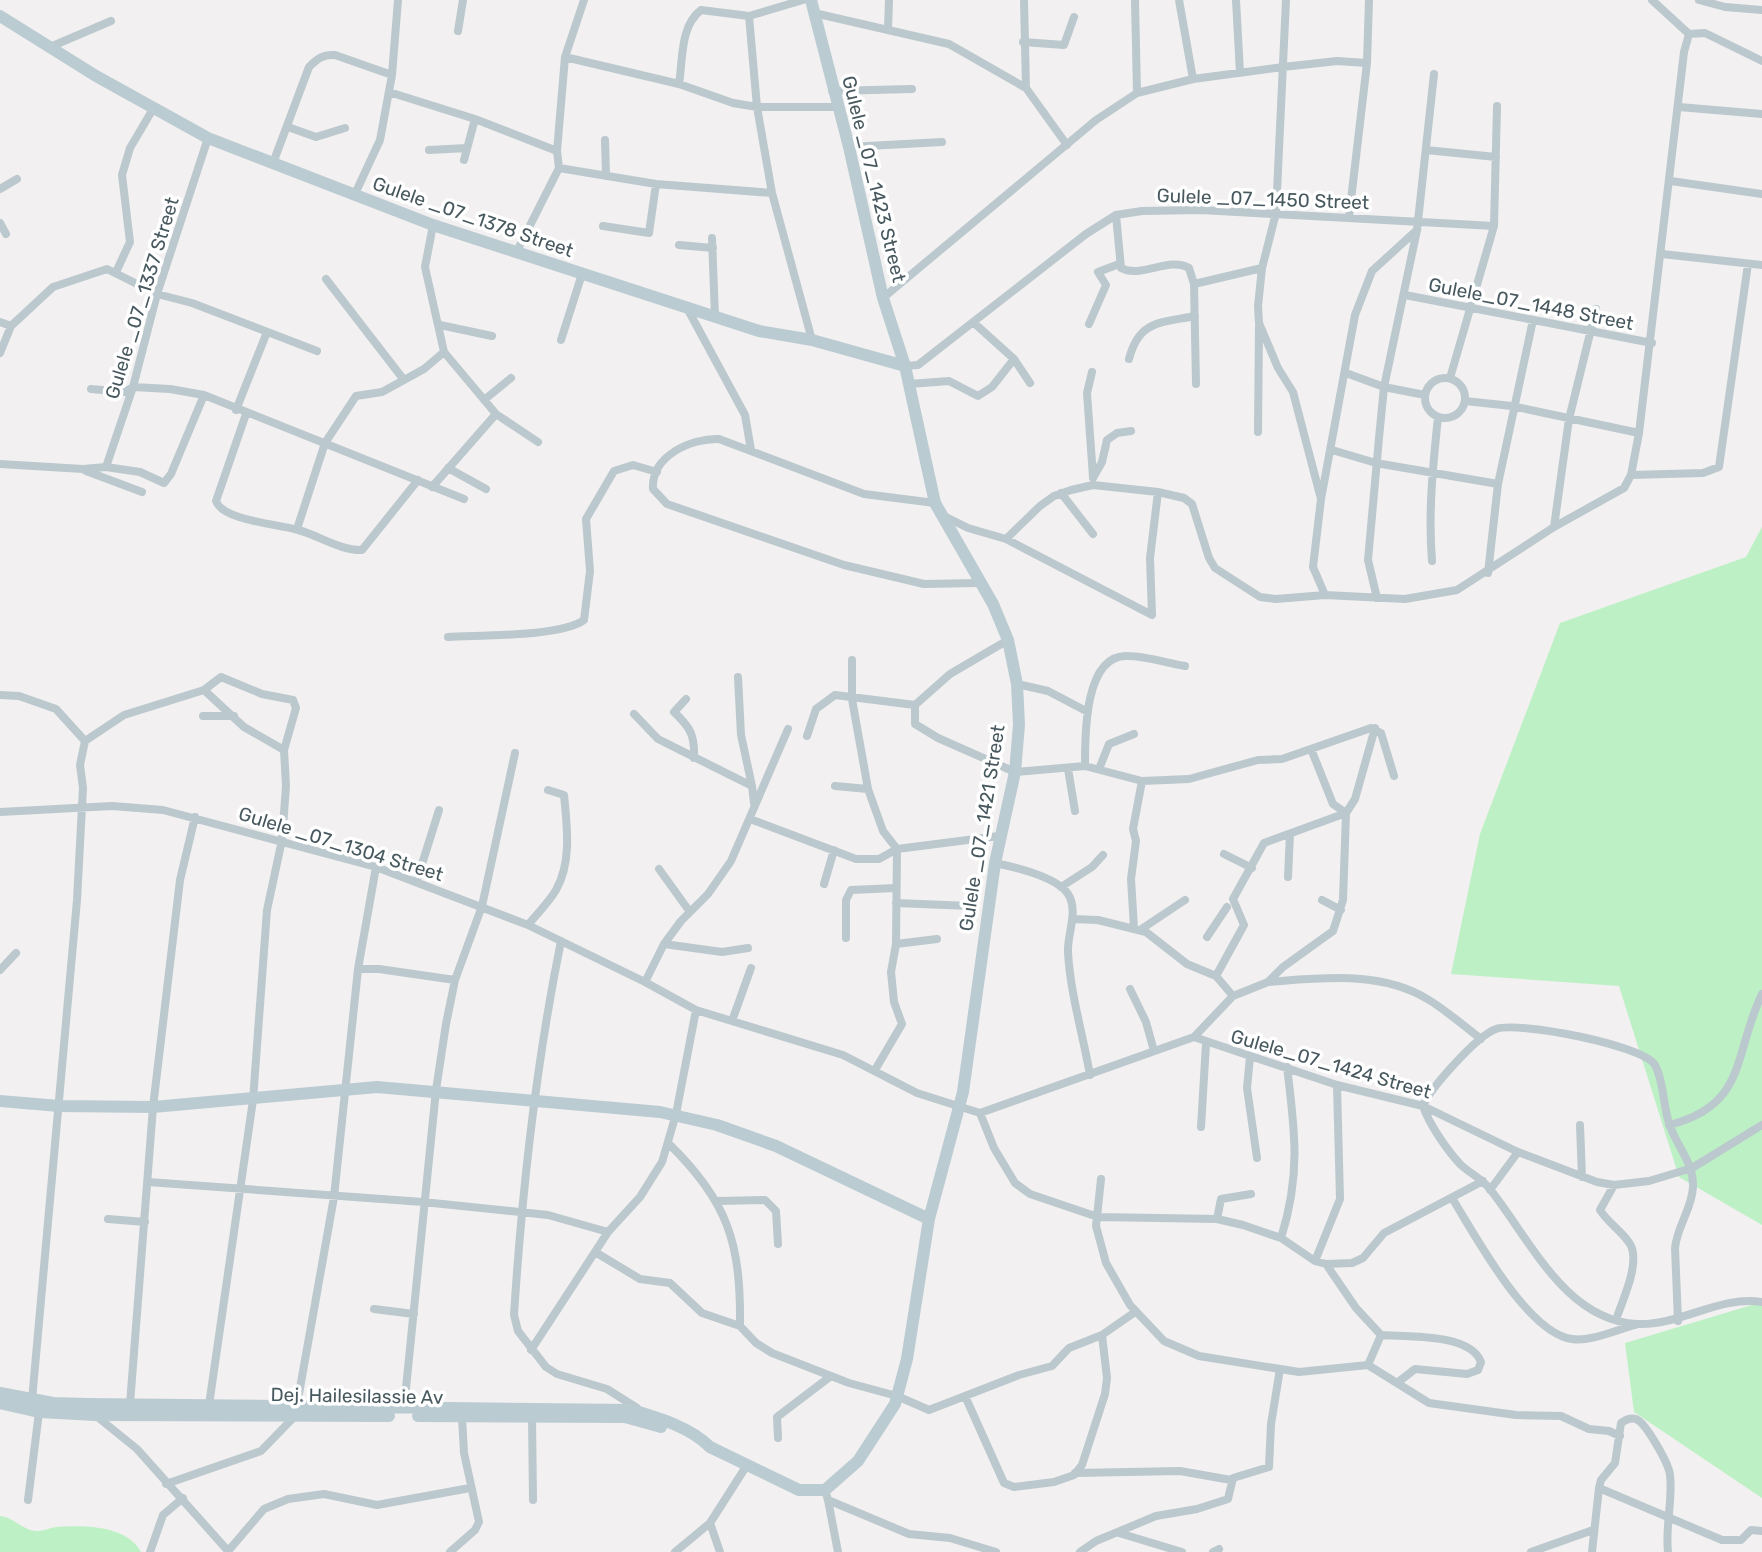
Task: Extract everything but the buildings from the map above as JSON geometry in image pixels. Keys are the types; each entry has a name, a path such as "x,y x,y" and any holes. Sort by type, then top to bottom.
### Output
{"main road":[{"name":"Gulele _07_1423 Street","path":"812,7 836,107 849,146 883,298 905,366"},
{"name":"Gulele _07_1378 Street","path":"0,16 208,138 354,196 516,253 759,331 812,340 905,366"},
{"name":"Gulele _07_1421 Street","path":"827,1495 858,1461 886,1420 897,1396 907,1359 929,1219 965,1080 999,836 1015,772 1020,715 1017,684 1007,640 993,604 978,583 938,509 905,366"},
{"path":"0,1101 60,1107 153,1107 377,1087 537,1099 676,1114 776,1146 929,1219"},
{"path":"0,1393 32,1400 297,1410 616,1408 645,1413 700,1437 710,1447 799,1490 827,1495"},
{"name":"Dej. Hailesilassie Av","path":"0,1403 39,1412 95,1415 297,1410 462,1417 625,1417 710,1447"}],"street":[{"path":"354,196 375,157 392,75 398,0"},
{"path":"458,31 463,0"},
{"path":"516,253 559,168 557,151 565,57 584,0"},
{"path":"679,84 686,30 692,17 701,10 749,16 803,0"},
{"path":"887,29 889,0"},
{"path":"1024,0 1026,88"},
{"path":"1135,0 1137,93"},
{"path":"1180,0 1193,79"},
{"path":"1236,0 1240,73"},
{"path":"1258,432 1262,268 1276,213 1286,0"},
{"path":"1349,217 1367,63 1369,0"},
{"path":"1652,0 1689,34 1705,33 1762,61"},
{"path":"1700,0 1762,10"},
{"path":"812,7 948,44 1026,88 1067,145"},
{"path":"749,16 757,107 772,193 812,340"},
{"path":"1023,41 1064,45 1074,17"},
{"path":"50,47 111,21"},
{"path":"1006,539 1040,506 1061,493 1093,481 1184,498 1192,504 1209,558 1215,568 1259,597 1276,599 1325,595 1405,599 1457,590 1488,573 1554,527 1618,492 1631,475 1639,433 1652,343 1684,52 1689,34"},
{"path":"273,163 309,67 316,60 327,54 335,55 392,75"},
{"path":"565,57 679,84 733,103 757,107 836,107"},
{"path":"883,298 1114,106 1137,93 1193,79 1283,67 1337,61 1367,63"},
{"path":"1377,598 1368,560 1384,387 1418,225 1434,74"},
{"path":"832,91 912,89"},
{"path":"389,92 475,119 557,151"},
{"path":"1450,378 1472,310 1494,226 1497,106"},
{"path":"1679,107 1762,114"},
{"path":"116,272 130,242 122,175 130,148 153,108"},
{"path":"464,160 475,119"},
{"path":"288,127 316,137 345,128"},
{"name":"Gulele _07_1337 Street","path":"106,467 133,387 157,294 208,138"},
{"path":"605,140 606,176"},
{"path":"849,146 942,142"},
{"path":"429,150 467,148"},
{"path":"1426,150 1496,158"},
{"path":"559,168 656,184 772,193"},
{"path":"0,188 17,179"},
{"path":"1671,181 1762,194"},
{"path":"603,226 649,233 656,184"},
{"name":"Gulele _07_1450 Street","path":"905,366 918,365 1086,234 1116,215 1142,211 1201,209 1349,217 1418,225 1494,226"},
{"path":"1116,215 1119,264 1125,271 1186,265 1194,284 1196,384"},
{"path":"0,223 6,234"},
{"path":"433,225 425,267 444,352 496,414 538,442"},
{"path":"1325,595 1317,584 1313,567 1321,499 1355,315 1367,280 1418,225"},
{"path":"712,237 715,317"},
{"path":"679,245 713,248"},
{"path":"1662,254 1762,265"},
{"path":"1089,324 1106,285 1098,272 1119,264"},
{"path":"1631,475 1703,473 1719,467 1748,264"},
{"path":"1194,284 1262,268"},
{"path":"0,353 12,326 53,287 107,269 157,294 192,303 317,351"},
{"path":"561,340 582,274"},
{"path":"326,279 404,380"},
{"name":"Gulele_07_1448 Street","path":"1405,295 1652,343"},
{"path":"687,308 745,415 751,450"},
{"path":"1554,527 1570,419 1596,309"},
{"path":"1129,359 1133,342 1146,327 1195,316"},
{"path":"1488,573 1497,484 1512,406 1534,320"},
{"path":"0,322 12,326"},
{"path":"973,322 1014,359 1030,383"},
{"path":"1259,323 1278,368 1293,392 1321,499"},
{"path":"440,325 492,336"},
{"path":"236,410 267,332"},
{"path":"297,529 325,443 359,393 382,392 444,352"},
{"path":"909,384 949,380 978,396 992,387 1014,359"},
{"path":"1092,372 1087,393 1093,481"},
{"path":"1346,373 1384,387 1425,395"},
{"path":"484,400 511,378"},
{"path":"1450,378 1461,385 1465,401 1457,414 1438,417 1428,409 1425,395 1431,383 1450,378"},
{"path":"91,389 125,392 133,387 170,388 204,395 464,499"},
{"path":"0,464 83,469 106,467 141,472 164,483 171,474 204,395"},
{"path":"1465,401 1512,406 1639,433"},
{"path":"246,414 216,501 217,506 249,520 297,529 356,551 366,548 418,480"},
{"path":"432,486 496,414"},
{"path":"1432,561 1429,544 1438,417"},
{"path":"1093,481 1102,462 1107,440 1117,433 1131,431"},
{"path":"978,583 924,584 844,565 796,549 667,504 653,489 657,472 678,449 701,439 719,439 864,494 938,509 968,528 1006,539 1152,615 1150,558 1158,492"},
{"path":"1332,450 1376,463 1497,484"},
{"path":"448,637 551,630 574,627 584,620 590,571 586,519 614,471 633,465 657,472"},
{"path":"448,468 486,489"},
{"path":"83,469 142,492"},
{"path":"1061,493 1093,534"},
{"path":"1007,640 950,674 915,705 915,724 938,738 1015,772 1086,766 1142,781 1189,779 1242,763 1283,759 1361,729 1376,728 1381,733 1394,776"},
{"path":"1086,766 1088,712 1096,677 1104,664 1125,655 1185,666"},
{"path":"852,660 852,699 868,789 883,831 897,849 896,944 891,972 892,991 902,1024 876,1070"},
{"path":"32,1400 77,900 83,788 80,765 85,741 124,715 205,690 221,677 227,677 262,694 293,700 296,708 284,750 286,786 282,840 267,910 253,1100 238,1189 209,1405"},
{"path":"738,677 741,735 754,803"},
{"path":"1017,684 1048,691 1088,712"},
{"path":"205,690 264,741 284,750"},
{"path":"0,695 19,696 55,709 85,741"},
{"path":"807,736 816,709 835,695 915,705"},
{"path":"686,699 674,712 689,727 695,738 694,758"},
{"path":"634,714 658,739 752,786"},
{"path":"203,716 234,716"},
{"path":"1268,982 1283,967 1333,931 1341,910 1346,813 1355,799 1376,728"},
{"path":"645,982 664,944 716,886 731,861 788,729"},
{"path":"1099,769 1109,744 1118,738 1135,734"},
{"path":"1311,749 1333,804 1346,813"},
{"path":"404,1408 436,1090 455,980 482,906 515,753"},
{"path":"1068,769 1075,811"},
{"path":"1137,929 1131,892 1136,841 1133,818 1142,781"},
{"path":"835,786 868,789"},
{"path":"528,925 556,890 565,862 568,828 564,795 548,790"},
{"name":"Gulele _07_1304 Street","path":"0,812 139,807 195,817 376,867 417,880 528,925 696,1010 843,1055 917,1093 959,1107"},
{"path":"417,880 439,810"},
{"path":"1216,976 1221,961 1244,925 1233,899 1264,843 1346,813"},
{"path":"130,1404 153,1107 180,880 195,817"},
{"path":"750,819 856,859 880,859 897,849 999,836"},
{"path":"1288,877 1290,835"},
{"path":"824,884 834,850"},
{"path":"1224,854 1252,868"},
{"path":"1061,887 1092,867 1103,855"},
{"path":"995,863 1021,869 1061,887 1069,895 1073,919 1068,953 1090,1075"},
{"path":"166,1484 261,1451 297,1410 334,1197 358,969 376,867"},
{"path":"659,869 690,912"},
{"path":"846,938 846,900 851,890 895,888"},
{"path":"1137,929 1185,900"},
{"path":"1321,901 1341,910"},
{"path":"896,903 970,906"},
{"path":"1207,937 1224,906 1237,911"},
{"path":"1073,919 1137,929 1187,964 1216,976 1233,996"},
{"path":"896,944 937,939"},
{"path":"561,941 543,1031 537,1099 521,1213 514,1315 518,1331 551,1371 607,1389 645,1413"},
{"path":"664,944 722,952 748,948"},
{"path":"0,970 16,953"},
{"path":"732,1021 751,968"},
{"path":"358,969 379,969 455,980"},
{"path":"959,1107 980,1113 1194,1037 1233,996 1268,982 1320,978 1370,979 1400,986 1427,999 1481,1039"},
{"path":"1130,989 1146,1022 1154,1051"},
{"path":"1669,1125 1710,1110 1728,1089 1740,1066 1748,1023 1762,994"},
{"path":"531,1350 608,1232 652,1181 668,1143 676,1114 696,1010"},
{"path":"1637,1324 1616,1320 1585,1304 1549,1271 1483,1181 1451,1153 1423,1106 1429,1093 1481,1039 1501,1028 1583,1037 1644,1055 1655,1066 1669,1125 1692,1168 1691,1204 1681,1224 1675,1248 1678,1321"},
{"name":"Gulele_07_1424 Street","path":"1194,1037 1206,1044 1337,1084 1423,1106 1518,1152 1582,1177 1614,1185 1639,1183 1692,1168 1762,1125"},
{"path":"1201,1128 1206,1044"},
{"path":"1250,1057 1247,1088 1257,1158"},
{"path":"1281,1238 1293,1199 1297,1169 1287,1067"},
{"path":"1315,1261 1339,1199 1337,1084"},
{"path":"980,1113 993,1148 1020,1189 1098,1217 1217,1219 1281,1238 1315,1261 1326,1264 1352,1263 1363,1258 1384,1233 1483,1181"},
{"path":"1580,1125 1582,1177"},
{"path":"668,1143 697,1170 727,1219 737,1259 740,1326"},
{"path":"1490,1190 1518,1152"},
{"path":"1101,1179 1098,1238 1106,1263 1135,1312 1164,1341 1184,1351 1280,1369 1312,1372 1368,1365 1429,1403 1516,1415 1550,1414 1619,1436"},
{"path":"148,1182 424,1202 561,1217 608,1232"},
{"path":"1614,1185 1600,1210 1629,1242 1632,1251 1631,1269 1616,1320"},
{"path":"1217,1219 1220,1199 1251,1194"},
{"path":"1452,1198 1508,1289 1561,1337 1574,1340 1637,1324 1678,1321 1740,1302 1762,1302"},
{"path":"717,1200 765,1200 776,1211 778,1244"},
{"path":"108,1219 145,1222"},
{"path":"595,1252 640,1279 670,1283 702,1313 740,1326 766,1350 929,1410 1019,1375 1052,1366 1069,1348 1102,1335 1135,1312"},
{"path":"1326,1264 1356,1308 1381,1335 1461,1343 1474,1351 1481,1362 1478,1370 1467,1374 1415,1369 1397,1382"},
{"path":"374,1309 414,1314"},
{"path":"1075,1474 1082,1465 1105,1394 1107,1378 1102,1335"},
{"path":"1368,1365 1381,1335"},
{"path":"965,1396 1004,1483 1014,1487 1042,1484 1075,1474 1180,1471 1231,1480 1271,1465 1271,1424 1280,1369"},
{"path":"778,1438 777,1417 831,1376"},
{"path":"29,1500 39,1412"},
{"path":"95,1415 137,1450 229,1551 264,1509 295,1497 324,1494 377,1505 470,1488"},
{"path":"531,1416 533,1500"},
{"path":"450,1552 475,1530 479,1522 464,1453 462,1417"},
{"path":"1592,1552 1601,1480 1615,1464 1621,1423 1636,1419 1646,1427 1670,1473 1668,1552"},
{"path":"675,1552 710,1523 747,1465"},
{"path":"1080,1552 1096,1541 1156,1516 1197,1509 1228,1499 1231,1480"},
{"path":"1599,1488 1667,1518 1732,1542 1741,1540 1751,1530 1762,1531"},
{"path":"827,1495 838,1552"},
{"path":"827,1495 909,1534 950,1538 996,1552"},
{"path":"150,1552 163,1516 183,1498"},
{"path":"710,1523 720,1552"},
{"path":"1531,1552 1593,1530"},
{"path":"1119,1533 1182,1552"}],"green space":[{"path":"1762,527 1762,1225 1679,1177 1619,986 1451,974 1480,834 1560,623 1746,557"},
{"path":"1762,1302 1762,1498 1634,1412 1625,1343"},
{"path":"0,1516 35,1531 67,1526 115,1532 126,1536 141,1552 0,1552"}]}
